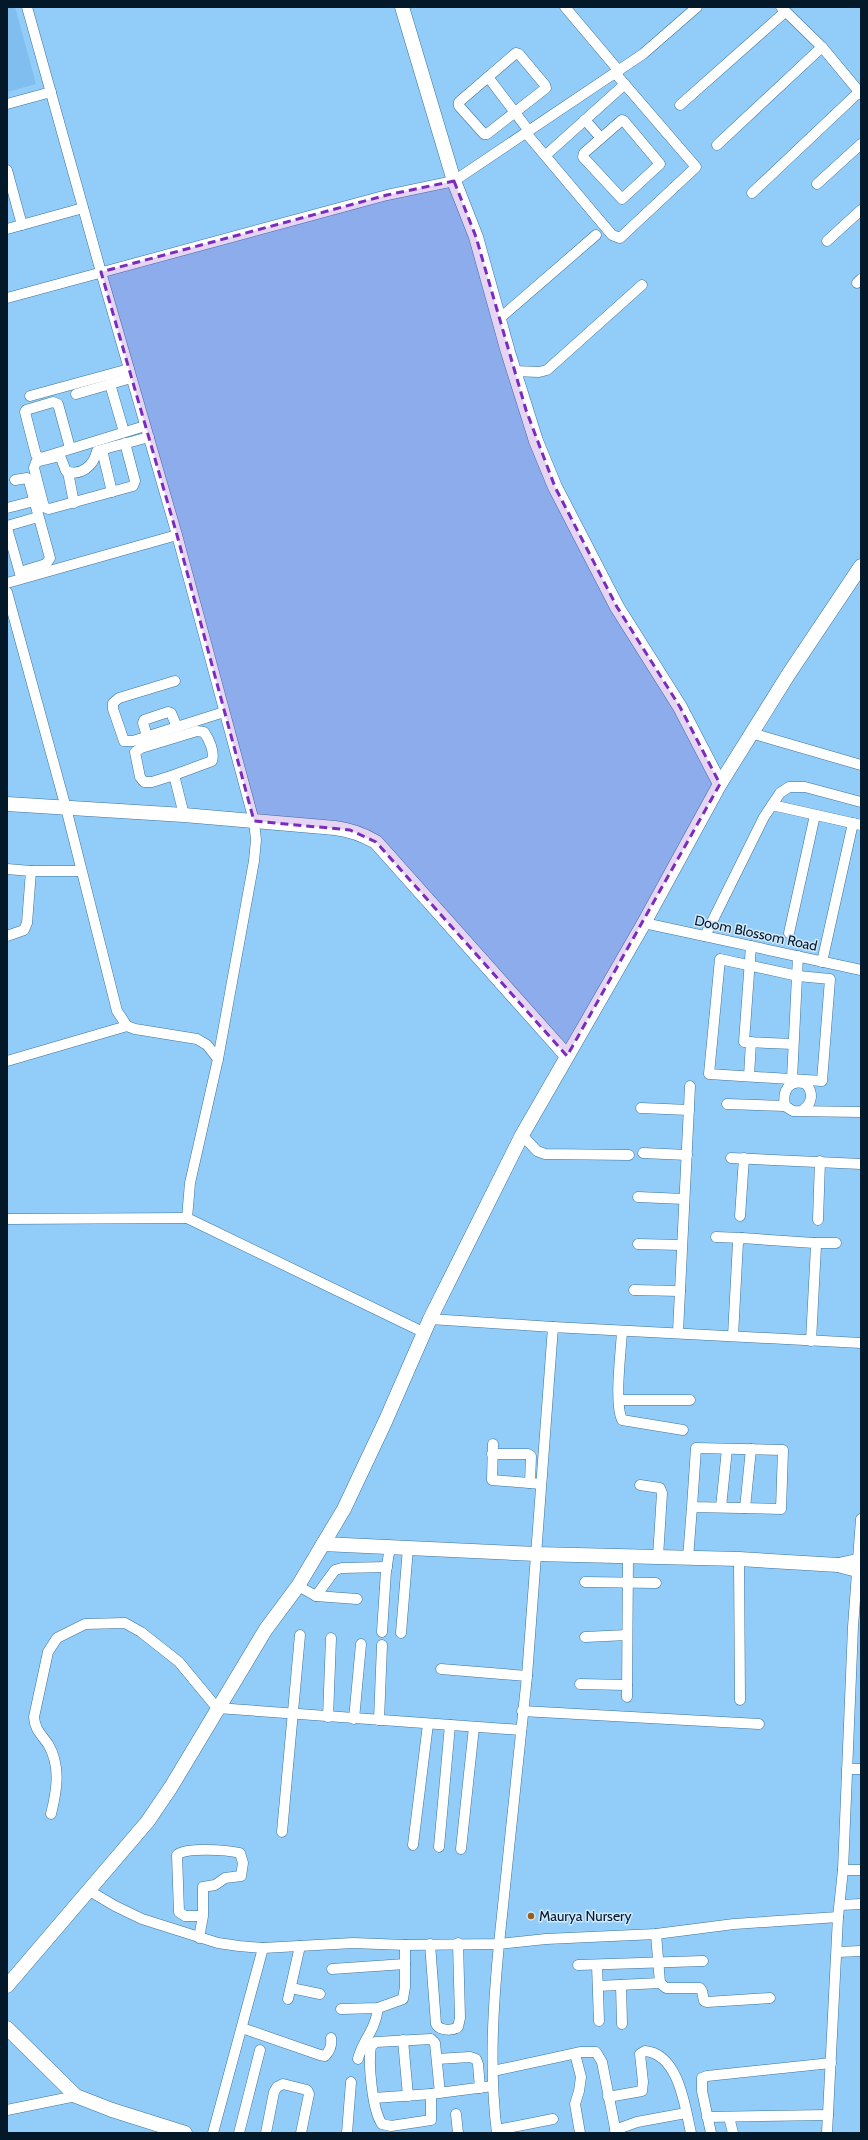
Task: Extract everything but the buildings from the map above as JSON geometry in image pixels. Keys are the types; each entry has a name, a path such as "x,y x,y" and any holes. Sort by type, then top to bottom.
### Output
{"street":[{"path":"27,7 101,272 177,535 254,822 256,840 254,861 218,1059 190,1183 188,1218"},
{"path":"402,7 454,181 476,237 514,371 536,441 555,487 617,607 680,707 720,784"},
{"path":"488,77 516,112 527,132 612,235 620,238 627,232 696,167 625,84 565,7"},
{"path":"7,298 387,195 454,181 643,54 697,7"},
{"path":"680,105 783,10 822,47 860,93 752,193"},
{"path":"717,145 822,47"},
{"path":"517,52 545,85 545,90 516,112 485,134 460,106 459,102 517,52"},
{"path":"546,155 625,84"},
{"path":"7,104 51,92"},
{"path":"585,120 601,138"},
{"path":"624,121 660,164 625,199 618,197 583,157 584,153 601,138 619,122 624,121"},
{"path":"817,184 861,144"},
{"path":"7,170 22,225"},
{"path":"7,229 83,208"},
{"path":"827,241 861,210"},
{"path":"499,319 596,234"},
{"path":"514,371 539,372 547,370 642,285"},
{"path":"76,394 110,384 130,373"},
{"path":"30,396 130,373"},
{"path":"110,384 124,432"},
{"path":"70,448 58,404 53,402 26,410 25,412 38,457 41,458 145,426"},
{"path":"68,472 76,472 89,467 95,460 97,451 149,437"},
{"path":"74,502 68,472 64,468 60,456 58,455 36,462 34,468 46,508 74,502 135,484 124,443"},
{"path":"102,450 112,492"},
{"path":"7,583 20,575 46,564 50,558 29,481 27,478 15,480"},
{"path":"7,508 34,501"},
{"path":"20,575 7,527 38,517"},
{"path":"20,575 177,535"},
{"path":"7,1986 148,1821 171,1786 266,1629 298,1586 344,1509 425,1334 430,1319 522,1135 644,923 720,784 788,675 861,566"},
{"path":"7,592 66,808 117,1011 127,1026 135,1029 197,1039 207,1045 218,1059"},
{"path":"175,681 119,698 113,703 113,709 124,741 147,736 224,712"},
{"path":"147,736 143,723 144,720 156,716 171,713 177,727"},
{"path":"197,731 204,732 212,750 212,761 174,775 152,782 144,782 138,773 135,752 141,748 197,731"},
{"path":"751,733 861,765"},
{"path":"174,775 184,815"},
{"path":"705,936 772,805 780,793 789,787 805,786 861,802"},
{"path":"7,804 184,815 350,830 376,842 567,1056"},
{"path":"772,805 857,824 822,962"},
{"path":"789,933 815,815"},
{"path":"7,869 31,871 81,871"},
{"path":"7,936 18,934 24,930 27,923 31,871"},
{"name":"Doom Blossom Road","path":"644,923 822,962 861,969"},
{"path":"751,946 744,1042 793,1044"},
{"path":"792,1079 798,956"},
{"path":"720,959 750,966 798,976 830,979 822,1081 709,1074 720,959"},
{"path":"7,1061 127,1026"},
{"path":"749,1076 751,1042"},
{"path":"785,1106 784,1097 787,1088 795,1082 801,1082 806,1084 811,1093 810,1103 804,1110"},
{"path":"678,1332 690,1086"},
{"path":"727,1104 785,1106 793,1111 861,1112"},
{"path":"641,1108 689,1110"},
{"path":"522,1135 537,1151 545,1154 629,1155"},
{"path":"643,1153 686,1155"},
{"path":"731,1158 861,1164"},
{"path":"740,1216 744,1158"},
{"path":"818,1220 820,1161"},
{"path":"638,1197 684,1199"},
{"path":"7,1220 188,1218 425,1334"},
{"path":"716,1237 836,1243"},
{"path":"733,1336 738,1242 742,1238"},
{"path":"811,1341 816,1246 814,1243"},
{"path":"638,1244 682,1245"},
{"path":"634,1290 680,1292"},
{"path":"430,1319 622,1331 678,1332 861,1344"},
{"path":"553,1327 527,1676 522,1711 493,2013 493,2086 497,2131 554,2119"},
{"path":"622,1331 619,1400 622,1420 683,1430"},
{"path":"619,1400 690,1400"},
{"path":"688,1558 696,1448 783,1450 780,1509 692,1507"},
{"path":"530,1483 531,1456 528,1454 493,1449 492,1480 541,1484"},
{"path":"721,1508 726,1449"},
{"path":"745,1508 751,1449"},
{"path":"640,1485 660,1488 662,1493 658,1557"},
{"path":"827,2133 838,1952 838,1917 841,1905 843,1870 861,1519"},
{"path":"323,1544 536,1554 739,1559 859,1565"},
{"path":"382,1632 390,1548"},
{"path":"401,1633 408,1548"},
{"path":"626,1697 628,1556"},
{"path":"739,1559 740,1700"},
{"path":"316,1596 335,1570 342,1568 387,1567"},
{"path":"585,1582 656,1583"},
{"path":"298,1586 316,1596 357,1599"},
{"path":"51,1814 57,1793 57,1769 53,1753 35,1728 34,1717 48,1652 52,1644 61,1635 85,1624 125,1623 132,1626 179,1662 217,1708 292,1715 521,1730"},
{"path":"282,1832 300,1635"},
{"path":"585,1637 627,1635"},
{"path":"328,1717 331,1638"},
{"path":"354,1719 361,1644"},
{"path":"379,1720 382,1645"},
{"path":"441,1669 527,1676"},
{"path":"580,1684 627,1685"},
{"path":"522,1711 759,1724"},
{"path":"414,1845 428,1724"},
{"path":"439,1847 450,1725"},
{"path":"461,1849 474,1727"},
{"path":"847,1769 861,1769"},
{"path":"199,1938 203,1916 204,1887 215,1884 225,1878 241,1876 244,1863 240,1853 197,1850 180,1852 176,1855 179,1912 185,1916 203,1916"},
{"path":"843,1870 861,1870"},
{"path":"88,1890 128,1913 199,1938 218,1943 263,1948 352,1943 405,1945 458,1943 499,1944 546,1939 656,1934 734,1924 838,1917"},
{"path":"841,1905 861,1904"},
{"path":"656,1934 660,1982 666,1988 700,1988 704,2001 706,2002 770,1998"},
{"path":"430,1944 436,2024 442,2029 455,2029 458,2027 460,2018 458,1943"},
{"path":"341,2009 378,2008 403,1999 405,1987 405,1945"},
{"path":"288,1999 300,1946"},
{"path":"213,2133 263,1948"},
{"path":"838,1952 861,1951"},
{"path":"578,1965 703,1961"},
{"path":"332,1969 405,1964"},
{"path":"597,1965 599,2021"},
{"path":"598,1986 660,1982"},
{"path":"620,1985 622,2024"},
{"path":"291,1988 320,1994"},
{"path":"358,2059 363,2045 375,2025 378,2008"},
{"path":"7,2028 76,2096 177,2132"},
{"path":"242,2028 325,2056 328,2053 332,2043 331,2038"},
{"path":"431,2039 435,2043 437,2059 436,2093 431,2120 392,2126 382,2124 378,2118 374,2098 371,2046 376,2042 431,2039"},
{"path":"403,2040 408,2096"},
{"path":"239,2133 260,2050"},
{"path":"493,2071 575,2054 596,2052 599,2056 615,2132 637,2122 686,2113"},
{"path":"608,2097 642,2091 643,2082 640,2054 643,2052 650,2052 666,2060 674,2072 691,2133"},
{"path":"575,2054 580,2078 579,2091 575,2104 580,2133"},
{"path":"437,2059 476,2058 480,2088"},
{"path":"711,2133 700,2084 702,2078 707,2076 831,2063"},
{"path":"347,2133 351,2082"},
{"path":"266,2133 274,2092 277,2087 283,2084 307,2090 309,2094 301,2133"},
{"path":"374,2098 408,2096 493,2086"},
{"path":"7,2110 76,2096"},
{"path":"456,2114 458,2133"},
{"path":"707,2117 828,2115"},
{"path":"729,2117 733,2133"}],"highlighted area":[{"path":"454,181 476,237 526,410 555,487 617,607 680,707 720,784 567,1056 376,842 350,830 254,821 177,535 101,272 387,195"}],"shaded area":[{"path":"7,7 15,7 36,84 7,92"}],"place":[{"name":"Maurya Nursery","path":"531,1916"}]}
